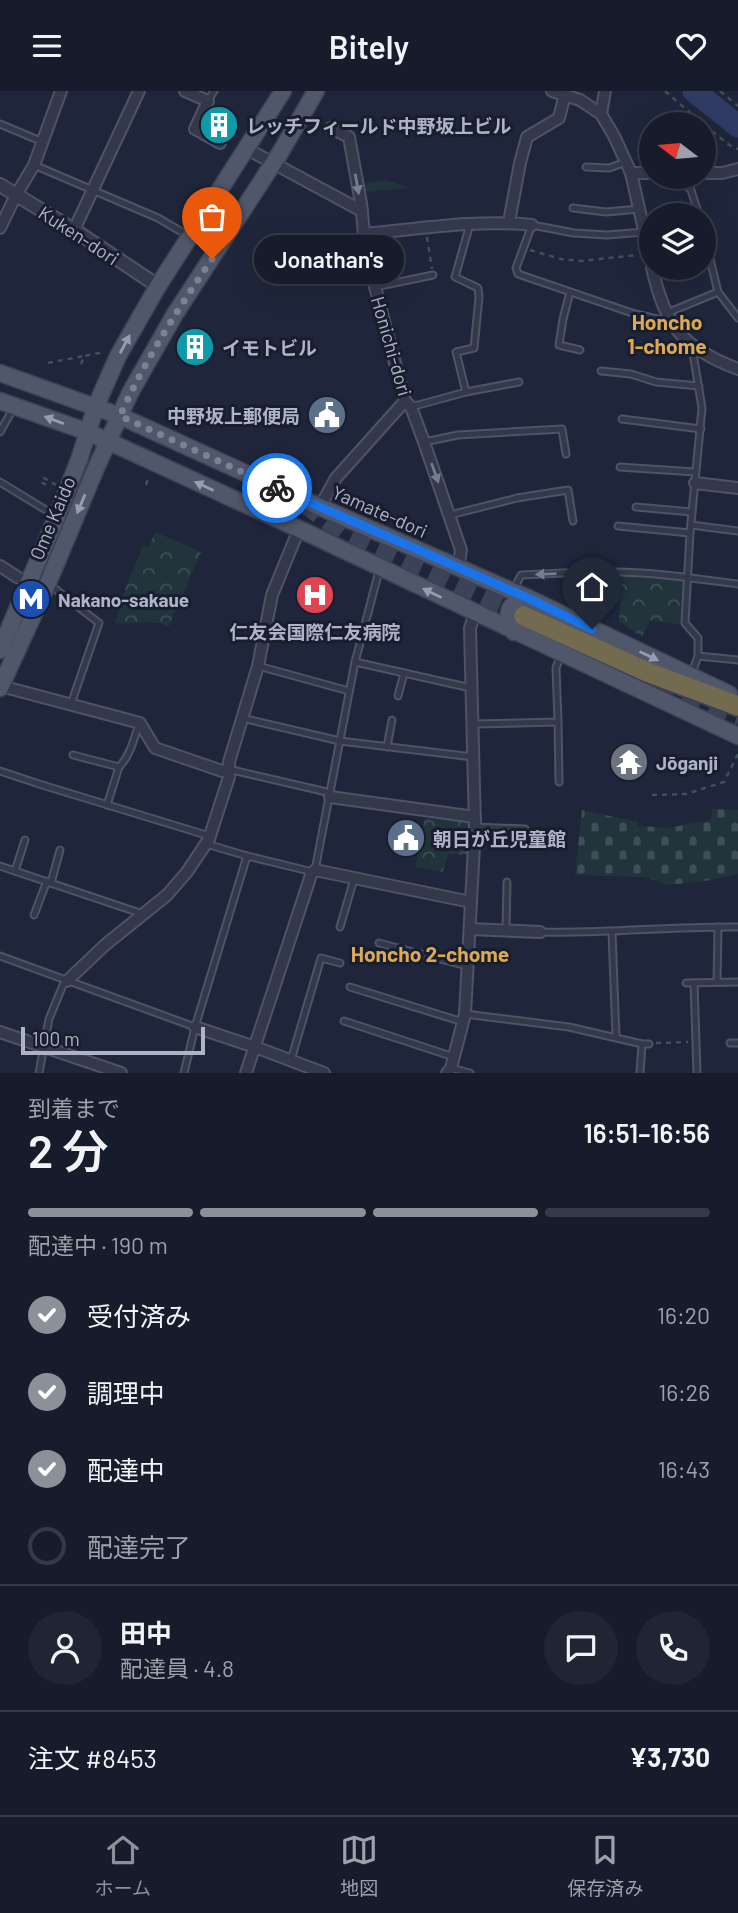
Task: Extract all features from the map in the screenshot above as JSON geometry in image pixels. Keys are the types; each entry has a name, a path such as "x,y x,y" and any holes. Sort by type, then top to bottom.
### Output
{"highway":[{"path":"520,609 647,672 738,706"}],"main road":[{"name":"Ome Kaido","path":"0,650 57,516 96,406 118,356 158,286 283,91"},
{"name":"Ome Kaido","path":"0,687 130,393 175,314 316,91"},
{"name":"Yamate-dori","path":"0,373 120,416 458,569 520,609 691,676 738,698"},
{"path":"14,405 37,386"},
{"path":"14,405 88,432 475,613 520,609 562,654 738,736"}],"street":[{"path":"0,229 34,165 61,91"},
{"path":"74,230 139,91"},
{"path":"185,91 211,96 195,129 220,143"},
{"path":"552,91 580,100 601,114 629,167 639,209"},
{"path":"601,114 606,91"},
{"path":"509,222 527,137 559,118 565,94"},
{"name":"Honichi-dori","path":"331,128 349,137 375,287 408,404 461,550 458,569"},
{"path":"247,149 362,211"},
{"path":"629,167 639,170"},
{"path":"716,173 738,169"},
{"name":"Kuken-dori","path":"0,185 158,286"},
{"path":"364,234 470,224 509,222 532,225"},
{"path":"656,280 669,318 692,346 736,364"},
{"path":"320,507 335,478 408,404"},
{"path":"695,477 738,488"},
{"path":"67,981 105,945 167,895 187,872 209,839 229,777 228,769 258,666 272,594 299,529"},
{"path":"0,566 30,583"},
{"path":"451,1066 464,1018 470,929 475,822 470,628 475,613"},
{"path":"0,687 71,703 139,723 155,748 222,771 228,769"},
{"path":"330,795 475,822"},
{"path":"246,1073 311,875 315,870 471,902"},
{"path":"470,929 540,932"},
{"path":"195,1027 324,1073"},
{"path":"0,1033 121,1073"}],"lane":[{"path":"0,124 43,142"},
{"path":"34,165 158,218 190,236"},
{"path":"586,167 629,167"},
{"path":"573,208 606,212 639,209"},
{"path":"466,392 456,352 474,348 479,297 478,288 455,277 470,224"},
{"path":"639,234 574,233 532,225 516,268 518,274 635,314 669,318 718,292"},
{"path":"375,287 433,275"},
{"path":"715,280 718,292 738,318"},
{"path":"570,292 559,345 580,349"},
{"path":"691,676 698,656 698,638 685,623 690,533 702,408 692,346"},
{"path":"601,371 631,374 656,383 699,386"},
{"path":"408,404 519,381"},
{"path":"0,432 14,405"},
{"path":"622,419 701,429"},
{"path":"424,442 458,435 562,429 566,454"},
{"path":"620,467 695,477"},
{"path":"0,482 57,516"},
{"path":"450,515 517,498 568,490 573,521"},
{"path":"636,507 692,512"},
{"path":"691,525 738,531"},
{"path":"618,526 690,533"},
{"path":"0,771 206,835 210,845 309,871 315,870 355,662 380,568"},
{"path":"520,609 521,575 615,572 738,584"},
{"path":"48,583 99,623 71,703"},
{"path":"559,782 556,668 562,654"},
{"path":"698,656 738,660"},
{"path":"355,662 472,688"},
{"path":"258,666 349,691"},
{"path":"398,696 404,673"},
{"path":"242,718 340,741 473,758"},
{"path":"387,747 391,720"},
{"path":"472,724 558,722"},
{"path":"107,805 119,767 133,743 139,723"},
{"path":"73,755 119,767"},
{"path":"228,769 330,795"},
{"path":"475,822 525,829"},
{"path":"15,871 25,840"},
{"path":"34,915 60,850"},
{"path":"184,1073 195,1027 247,856"},
{"path":"0,866 144,914"},
{"path":"340,927 355,878"},
{"path":"506,930 507,882"},
{"path":"717,982 718,927"},
{"path":"540,932 738,927"},
{"path":"612,932 616,1037"},
{"path":"379,943 467,966"},
{"path":"0,956 195,1027"},
{"path":"290,1060 321,958 340,963"},
{"path":"39,1073 49,1019 67,981"},
{"path":"686,983 738,982"},
{"path":"694,983 697,1073"},
{"path":"350,987 464,1018 569,1027 649,1044"},
{"path":"344,1021 470,1073"},
{"path":"730,1044 738,1043"},
{"path":"640,1073 642,1044"}],"path":[{"path":"665,91 688,112"},
{"path":"720,91 738,106"},
{"path":"716,135 738,149"},
{"path":"426,228 433,275"},
{"path":"523,248 561,259 581,261 639,258"},
{"path":"48,363 108,352"},
{"path":"81,363 84,356"},
{"path":"46,485 41,482 44,478 54,484"},
{"path":"146,485 148,479"},
{"path":"652,795 686,795 724,782 738,754"},
{"path":"649,1044 687,1042 695,1047 696,1057"}],"green space":[{"path":"386,180 409,188 364,192 362,184"},
{"path":"155,532 201,552 169,626 156,623 115,623 121,605 119,604 143,546 148,548"},
{"path":"621,575 685,579 681,625 650,620 642,637 619,621"},
{"path":"712,809 738,810 738,874 668,885 646,877 575,875 582,810 638,822 638,826 671,828 711,821"},
{"path":"425,818 467,822 469,826 468,855 448,854 443,872 415,867"}],"waterway":[{"path":"694,91 738,126"}],"tunnel":[{"path":"304,503 345,534 524,616"},
{"path":"654,690 738,722"}],"way so far":[{"path":"212,259 175,314 130,393 120,416 277,488"}],"place":[{"name":"レッチフィールド中野坂上ビル","path":"219,125"},
{"name":"Jonathan's","path":"212,259"},
{"name":"イモトビル","path":"195,347"},
{"name":"中野坂上郵便局","path":"327,415"},
{"name":"仁友会国際仁友病院","path":"315,595"},
{"name":"Nakano-sakaue","path":"31,599"},
{"name":"Jōganji","path":"629,762"},
{"name":"朝日が丘児童館","path":"406,838"}],"district":[{"name":"Honcho 1-chome","path":"667,333"},
{"name":"Honcho 2-chome","path":"430,953"}],"route":[{"path":"277,488 528,598 592,629"}]}
